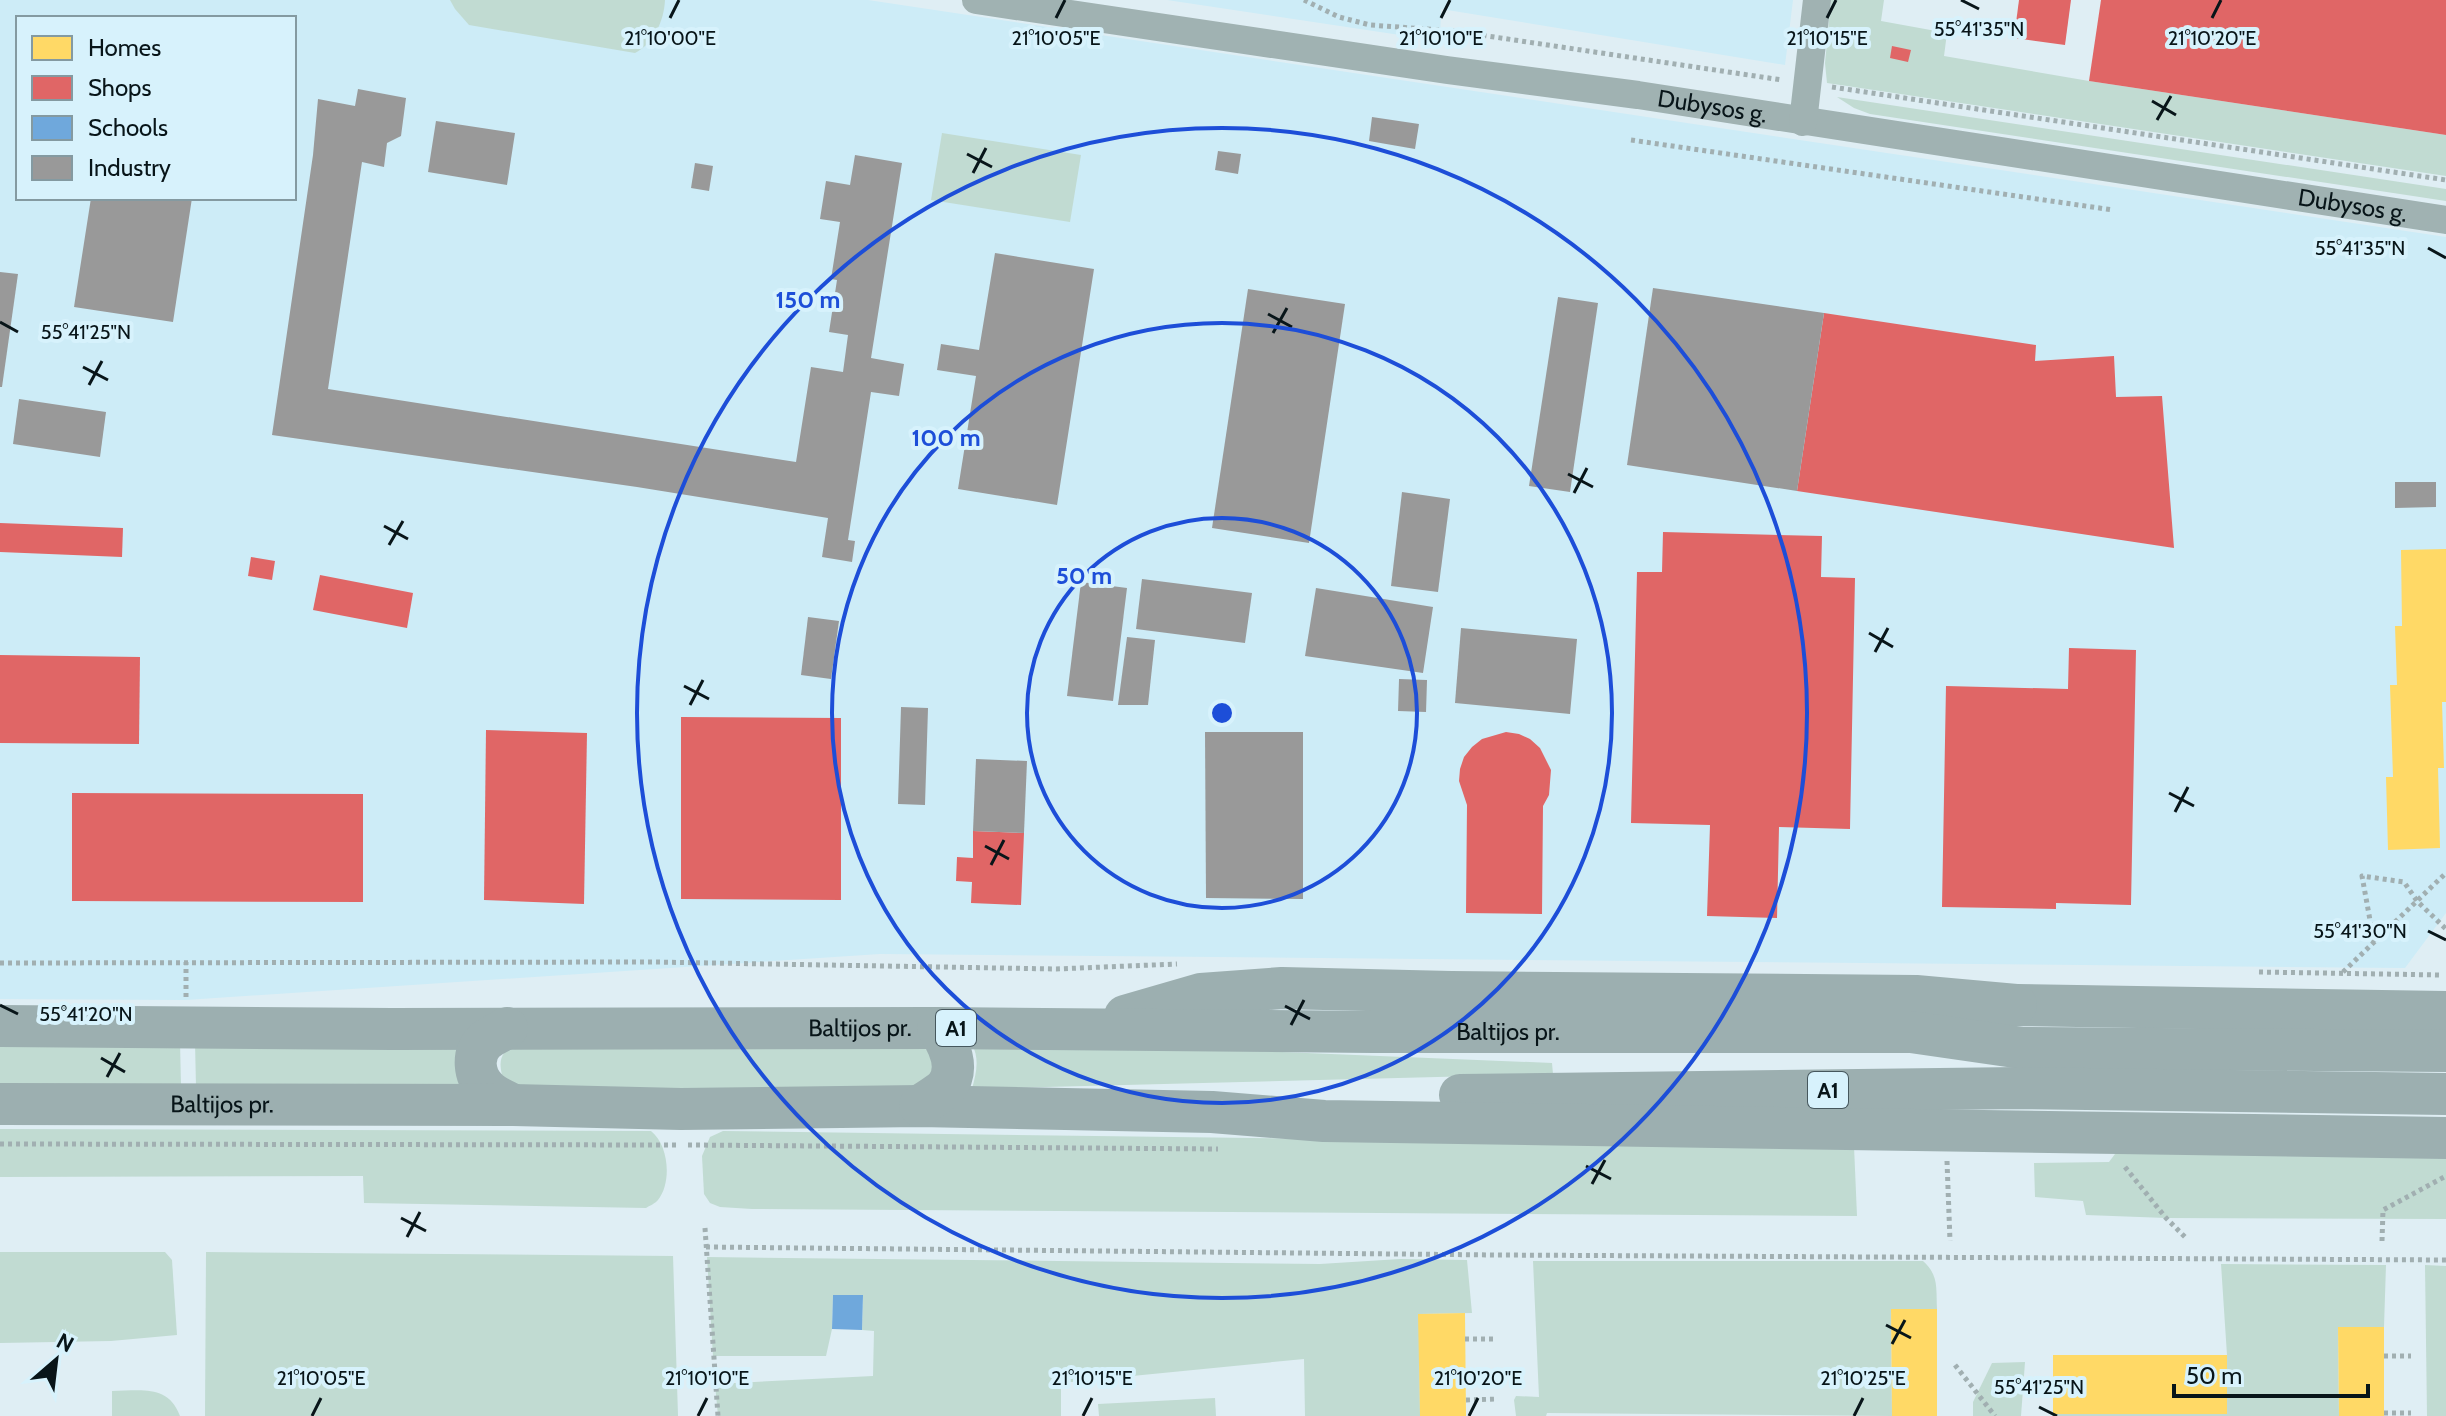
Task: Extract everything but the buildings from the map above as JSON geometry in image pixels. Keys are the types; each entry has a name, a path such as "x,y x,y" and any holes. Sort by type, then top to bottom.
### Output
{"highway":[{"path":"1077,1029 1201,994 1282,988 1916,996 2016,1005 2446,1012"},
{"path":"1911,1032 2016,1005"},
{"name":"Baltijos pr.","path":"0,1026 1911,1032"},
{"path":"507,1028 484,1042 477,1051 475,1062 477,1074 485,1088 513,1105"},
{"path":"920,1106 947,1086 954,1065 938,1028"},
{"name":"A1","path":"1911,1032 2022,1048 2446,1051"},
{"name":"A1","path":"1212,1112 1331,1099 1462,1095 2020,1088 2446,1094"},
{"name":"Baltijos pr.","path":"0,1104 513,1105 681,1109 920,1106 1212,1112"},
{"path":"1212,1112 1340,1121 2446,1138"}],"street":[{"name":"Dubysos g.","path":"976,0 1638,95 2446,220"},
{"path":"1803,122 1817,0"}],"path":[{"path":"1304,0 1339,17 1370,25 1454,31 2446,180"},
{"path":"1631,140 2113,210"},
{"path":"2446,873 2342,972 2446,976"},
{"path":"2374,942 2362,876 2404,882 2417,901 2446,929"},
{"path":"186,962 186,1000"},
{"path":"0,963 654,962 938,967"},
{"path":"0,1144 682,1145"},
{"path":"1947,1156 1950,1241"},
{"path":"2382,1241 2383,1210 2446,1176"},
{"path":"705,1228 718,1416"},
{"path":"706,1247 2446,1260"},
{"path":"1465,1339 1497,1339"},
{"path":"2384,1356 2411,1356"},
{"path":"1955,1365 1995,1416"},
{"path":"1466,1400 1498,1399"},
{"path":"2384,1413 2411,1413"}],"shaded area":[{"path":"0,0 868,0 2446,237 2446,913 2405,968 880,954 186,1000 0,999"},
{"path":"1167,0 1793,0 1785,65 1441,9 1440,41"}],"green space":[{"path":"450,0 665,0 657,31 635,53 469,25"},
{"path":"1831,0 1884,0 1881,21 1947,33 1944,56 2446,135 2446,176 1827,83 1825,63"},
{"path":"1837,97 2446,189 2446,201 1870,114"},
{"path":"942,133 1081,155 1070,222 931,200"},
{"path":"0,1041 180,1041 181,1086 0,1085"},
{"path":"195,1042 459,1044 466,1086 196,1087"},
{"path":"972,1044 1184,1048 1552,1063 1553,1074 972,1089 977,1061"},
{"path":"511,1046 922,1046 928,1051 935,1067 920,1088 518,1088 502,1075 501,1070 503,1056"},
{"path":"0,1129 651,1131 662,1145 667,1174 658,1200 646,1208 364,1203 363,1176 0,1177"},
{"path":"723,1131 1854,1146 1857,1216 720,1207 710,1203 704,1194 702,1156 710,1137"},
{"path":"2446,1150 2446,1219 2086,1215 2083,1201 2035,1197 2034,1163 2109,1162 2115,1154"},
{"path":"0,1252 165,1252 172,1260 177,1335 111,1341 0,1343"},
{"path":"206,1252 673,1256 678,1416 205,1416"},
{"path":"707,1257 1320,1264 1400,1259 1467,1260 1472,1313 1419,1314 1420,1416 1305,1416 1304,1359 1061,1383 1061,1416 718,1416 715,1384 873,1376 874,1331 862,1330 863,1295 833,1295 832,1329 826,1356 713,1356"},
{"path":"1533,1261 1923,1261 1934,1277 1937,1309 1891,1309 1892,1416 1547,1413 1546,1416 1516,1416 1516,1396 1539,1397"},
{"path":"2221,1264 2386,1265 2384,1327 2338,1328 2339,1416 2052,1416 2227,1414"},
{"path":"2425,1265 2446,1266 2446,1416 2427,1416"},
{"path":"2025,1362 2021,1416 1973,1416 1973,1402 1992,1363"},
{"path":"143,1390 161,1394 175,1406 180,1416 112,1416 112,1391"},
{"path":"1215,1398 1216,1416 1099,1416 1098,1404"}]}
